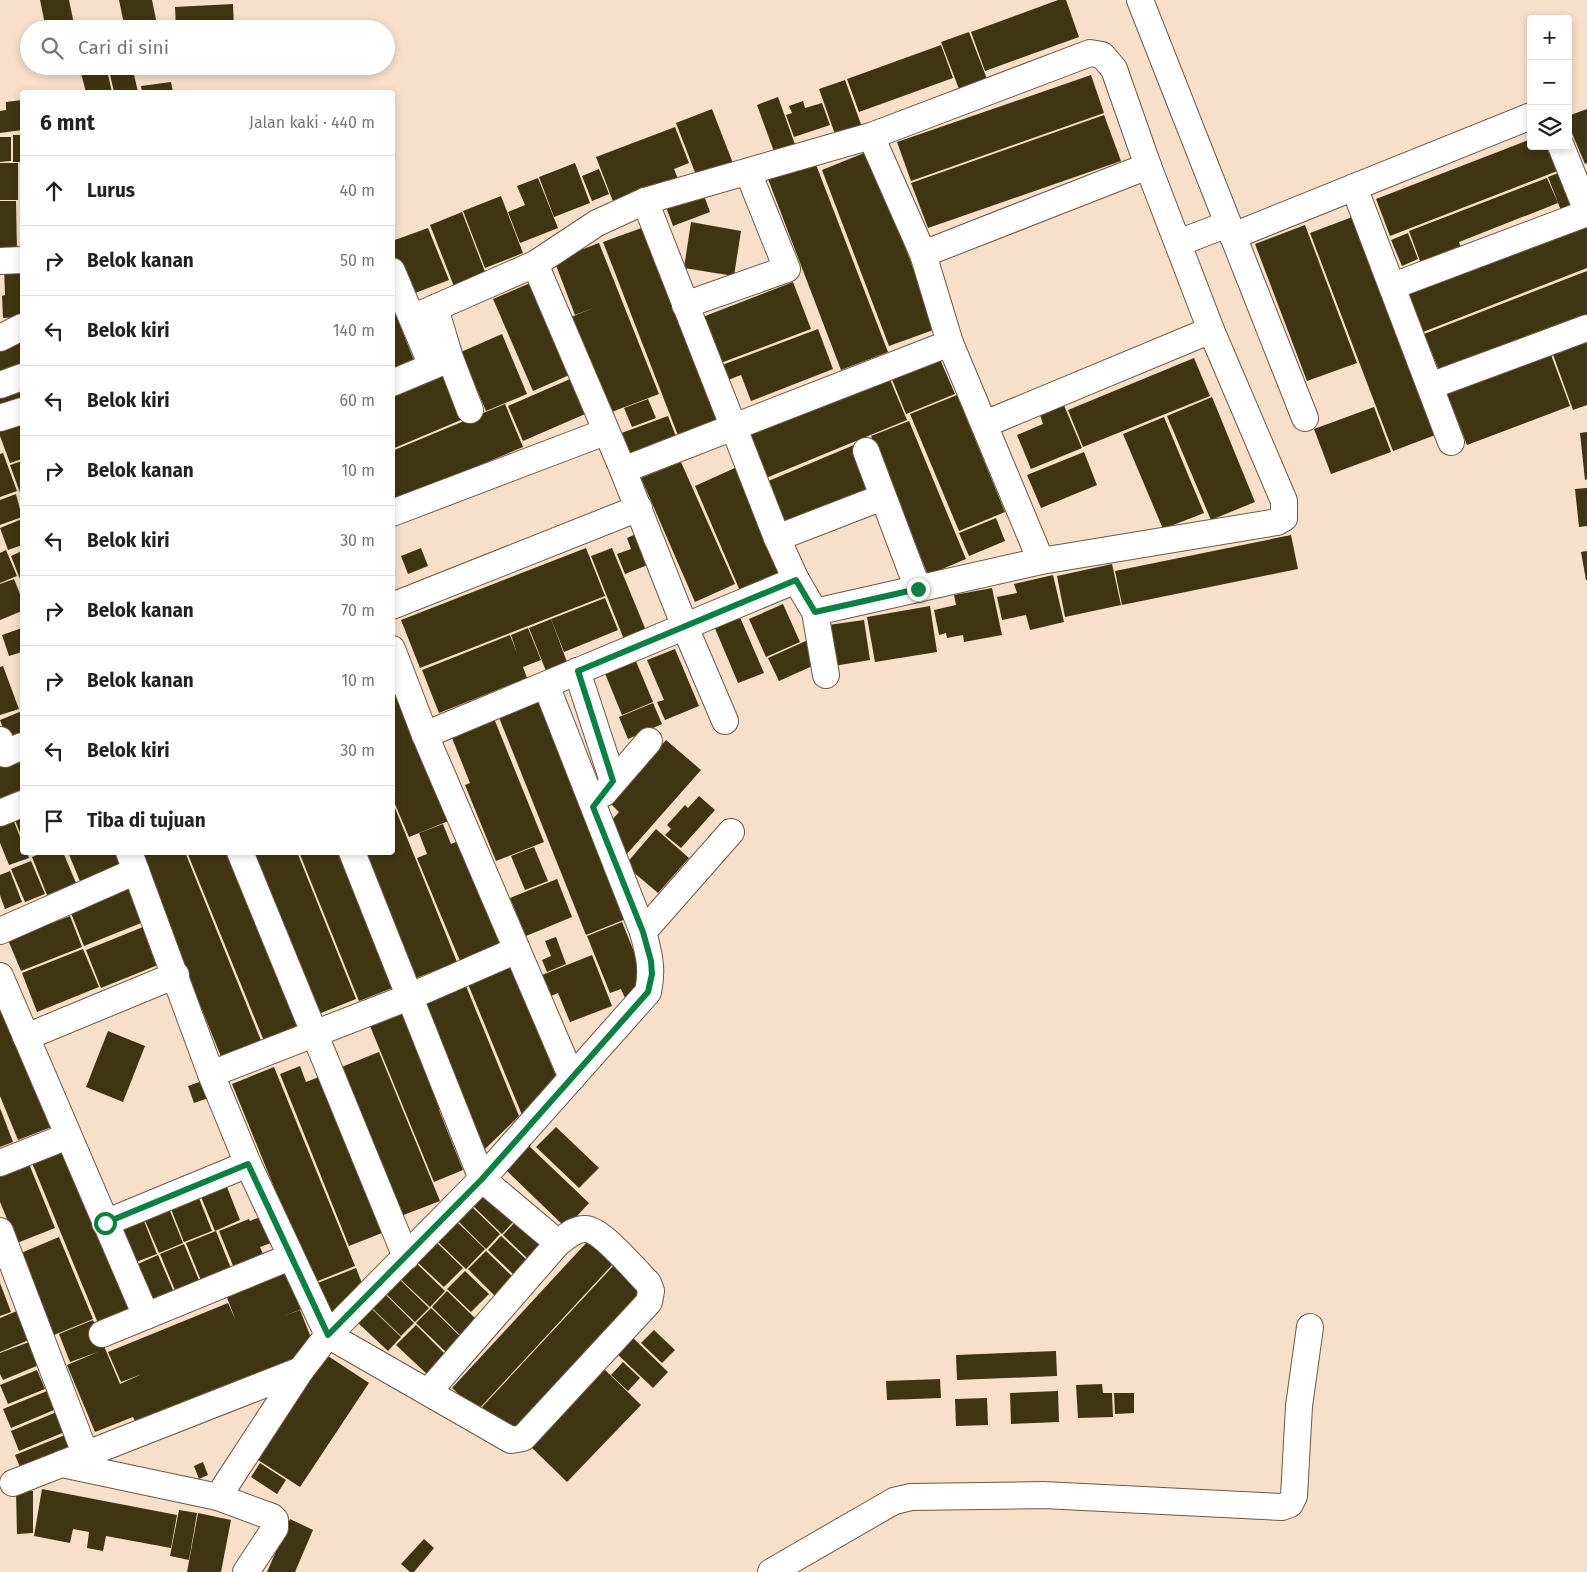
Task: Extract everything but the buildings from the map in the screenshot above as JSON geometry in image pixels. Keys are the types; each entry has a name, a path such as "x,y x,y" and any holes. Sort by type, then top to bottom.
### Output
{"street":[{"path":"1140,0 1305,418"},
{"path":"412,318 535,264 597,223 645,201 871,136 1090,53 1102,55 1114,69 1148,166 1212,330 1284,501 1284,518 1278,522 1041,561 815,612"},
{"path":"1178,243 1230,230 1354,187 1527,118"},
{"path":"871,136 923,254 950,343 1041,561"},
{"path":"1393,286 1587,212 1562,150"},
{"path":"923,254 1148,166"},
{"path":"685,305 787,268 748,172"},
{"path":"1354,187 1451,442"},
{"path":"645,201 685,305 736,427 777,538 796,580 815,612 826,674"},
{"path":"0,262 20,260"},
{"path":"535,264 639,508 684,627 725,721"},
{"path":"395,278 412,318 470,410"},
{"path":"436,308 441,362"},
{"path":"0,338 20,327"},
{"path":"1441,382 1587,328"},
{"path":"985,424 1212,330"},
{"path":"623,470 950,343"},
{"path":"395,382 441,362"},
{"path":"0,385 20,377"},
{"path":"0,418 20,412"},
{"path":"395,512 606,432"},
{"path":"866,451 918,589"},
{"path":"777,538 883,497"},
{"path":"395,605 639,508"},
{"path":"425,735 796,580"},
{"path":"395,659 425,735 572,1078"},
{"path":"578,671 613,781"},
{"path":"218,1497 301,1370 328,1335 482,1179 648,992 652,974 651,961 643,932 546,685"},
{"path":"0,740 5,754 20,747"},
{"path":"593,807 613,781 649,741"},
{"path":"0,814 20,805"},
{"path":"643,932 731,832"},
{"path":"241,855 406,1257"},
{"path":"353,855 482,1179 558,1243"},
{"path":"0,931 133,862 211,1074 248,1164 328,1335 429,1391 511,1440 523,1438 649,1302 651,1291 648,1283 597,1233 591,1230 579,1230 558,1243 429,1391"},
{"path":"211,1074 409,996 517,950"},
{"path":"26,1037 176,975"},
{"path":"0,976 146,1316"},
{"path":"0,1163 68,1136"},
{"path":"105,1223 248,1164"},
{"path":"0,1231 74,1460"},
{"path":"102,1334 290,1257"},
{"path":"771,1572 894,1501 911,1497 1043,1495 1282,1507 1290,1504 1294,1496 1299,1406 1310,1327"},
{"path":"13,1483 301,1370"},
{"path":"74,1460 218,1497 275,1520 275,1528 246,1572"}],"route":[{"path":"105,1223 248,1164 328,1335 482,1179 648,992 652,974 651,961 643,932 593,807 613,781 578,671 796,580 815,612 918,589"}]}
